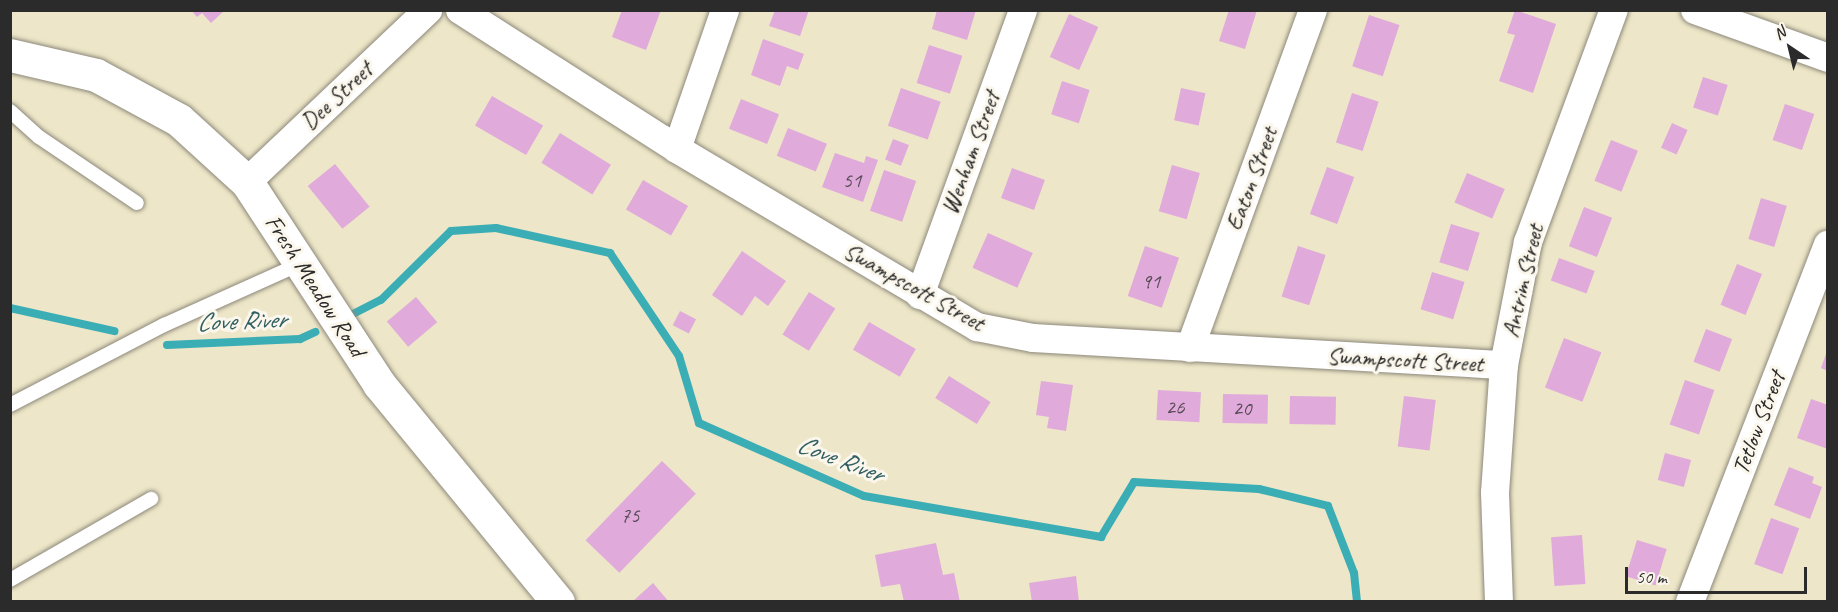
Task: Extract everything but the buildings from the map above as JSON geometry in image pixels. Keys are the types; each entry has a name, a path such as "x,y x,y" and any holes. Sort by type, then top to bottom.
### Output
{"street":[{"name":"Dee Street","path":"247,182 428,10"},
{"name":"Swampscott Street","path":"460,10 677,149 977,327 1033,338 1504,365"},
{"path":"677,149 725,10"},
{"name":"Wenham Street","path":"920,295 1023,10"},
{"name":"Eaton Street","path":"1190,348 1313,10"},
{"name":"Antrim Street","path":"1499,602 1495,492 1504,365 1528,242 1614,10"},
{"path":"1695,10 1827,58"},
{"name":"Fresh Meadow Road","path":"10,55 96,75 169,114 247,182 379,384 558,602"},
{"name":"Tetlow Street","path":"1690,602 1827,245"}],"lane":[{"path":"10,111 39,137 137,202"},
{"path":"10,405 164,325 302,263"},
{"path":"10,580 151,499"}],"waterway":[{"name":"Cove River","path":"347,317 381,300 451,231 496,228 610,253 679,356 699,423 864,496 1101,537 1134,482 1259,489 1328,506 1354,573 1357,602"},
{"name":"Cove River","path":"10,308 114,331"},
{"name":"Cove River","path":"167,345 300,339 315,332"}]}
